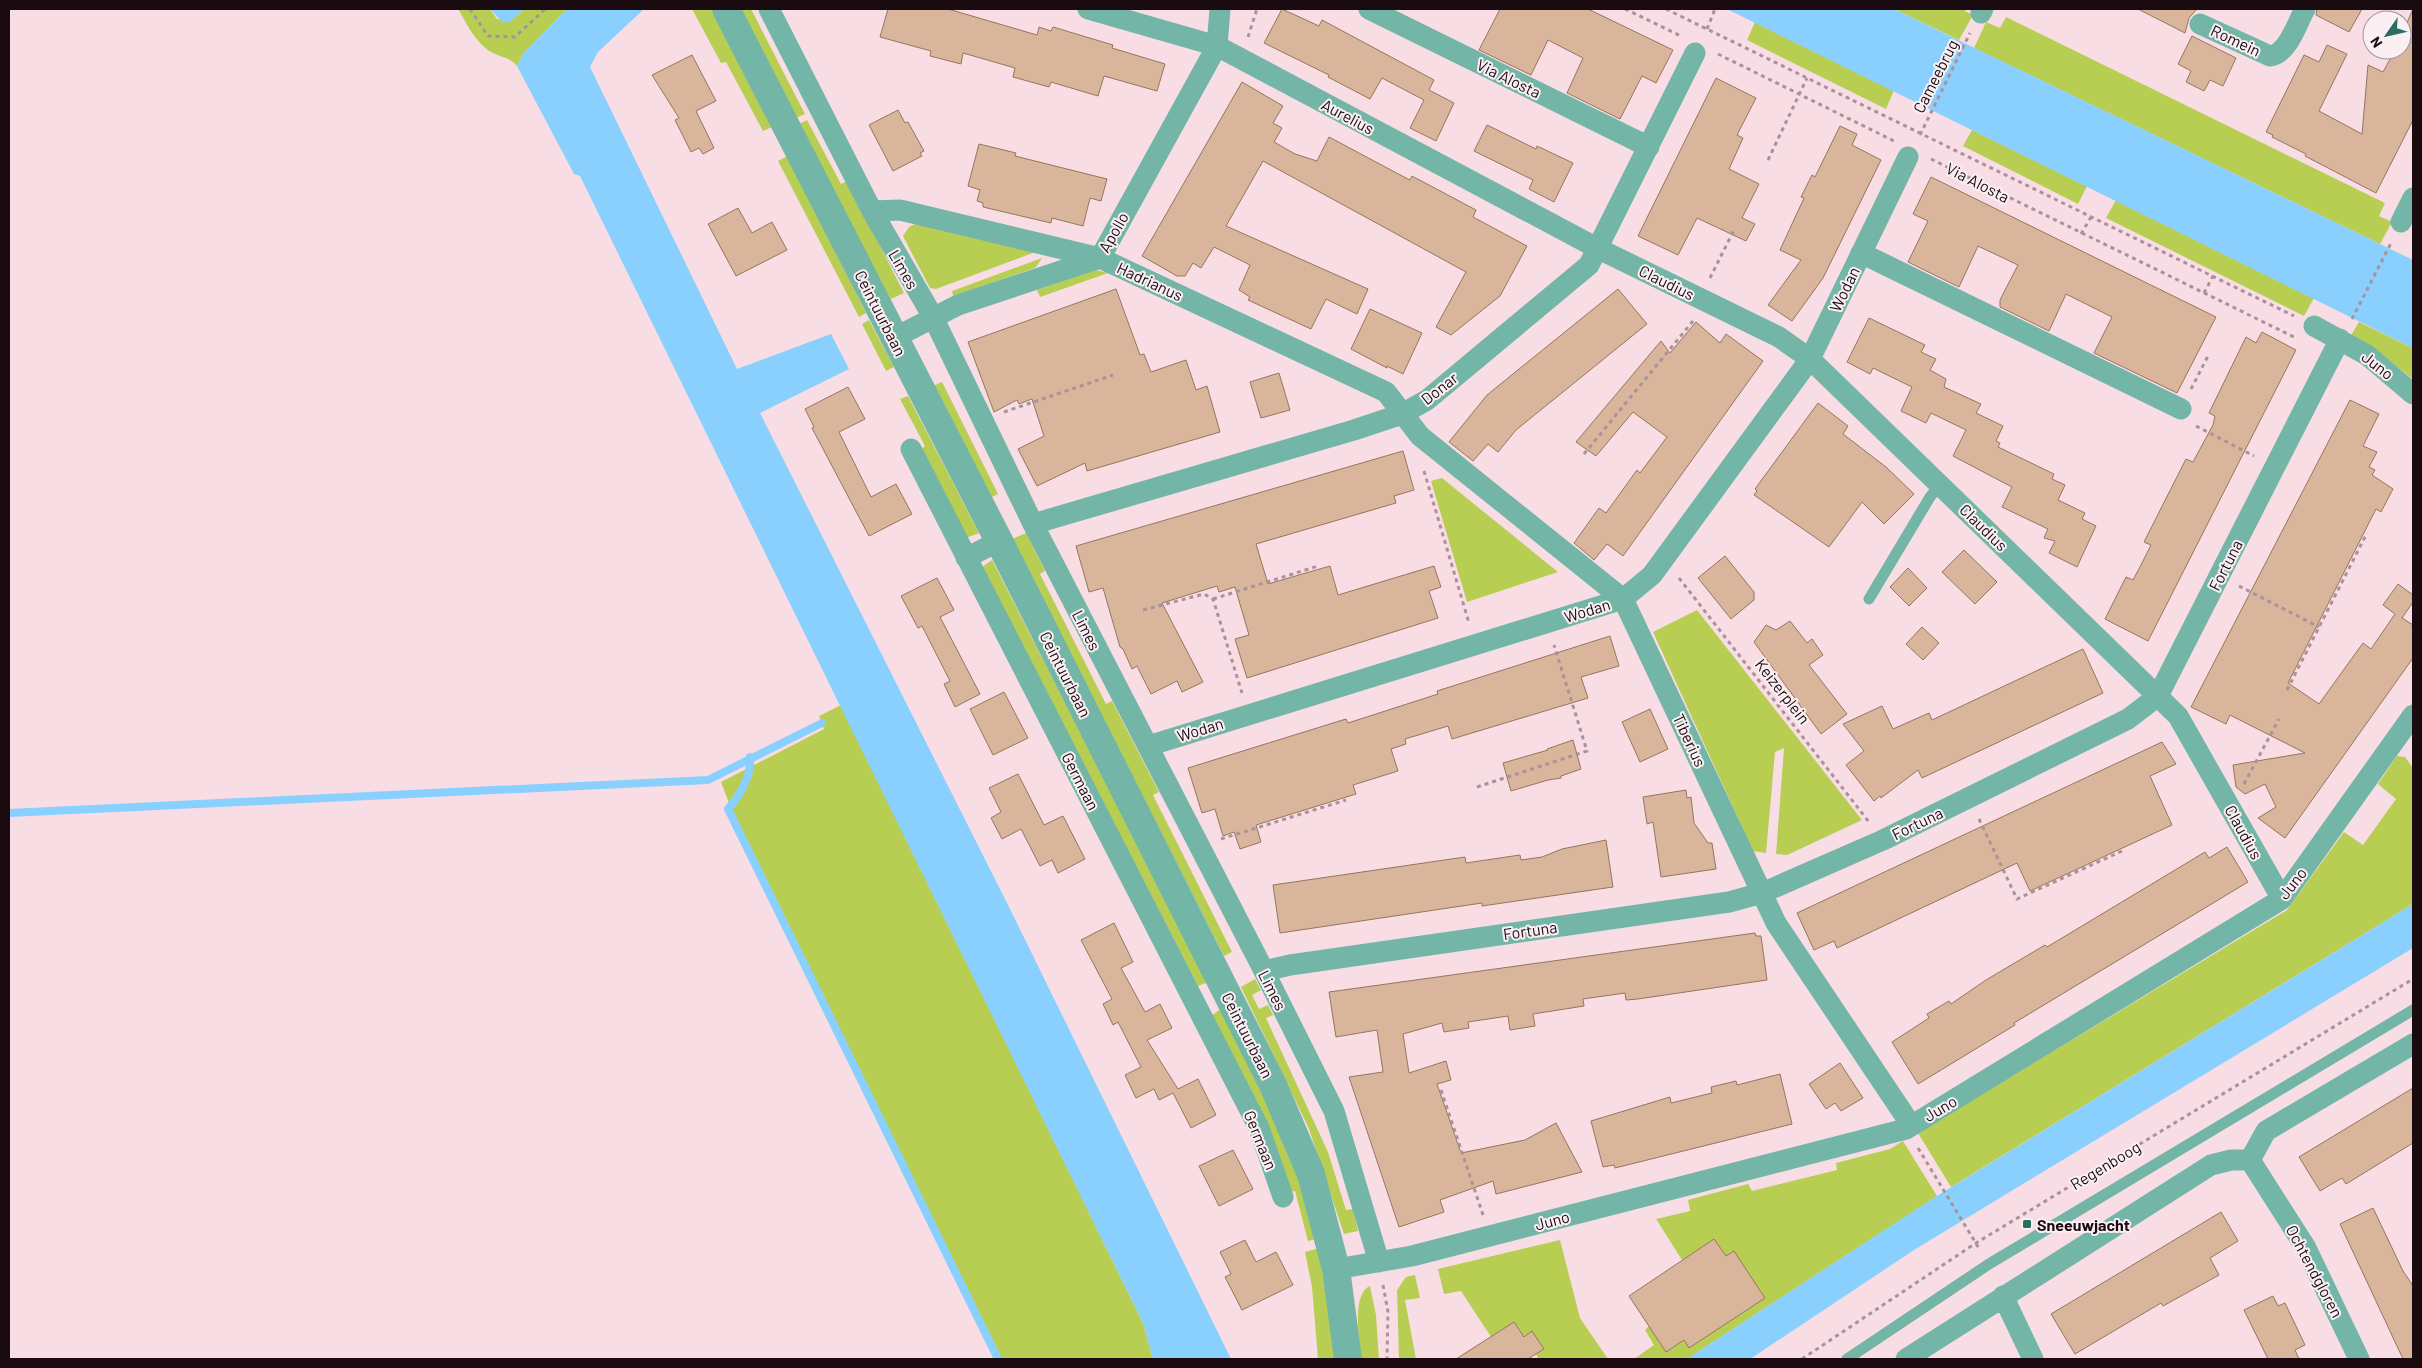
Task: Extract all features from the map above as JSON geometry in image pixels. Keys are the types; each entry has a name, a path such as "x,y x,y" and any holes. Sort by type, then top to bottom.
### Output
{"street":[{"name":"Ceintuurbaan","path":"726,9 999,541 1274,1085 1311,1174 1336,1269 1348,1359"},
{"name":"Limes","path":"769,9 872,211 933,317 1033,524 1334,1110 1379,1262"},
{"name":"Aurelius","path":"1088,9 1217,46 1598,248"},
{"name":"Apollo","path":"894,338 958,304 1100,258 1217,46 1220,9"},
{"name":"Via Alosta","path":"1370,9 1649,147"},
{"name":"Romein","path":"2200,24 2270,56 2283,50 2305,9"},
{"name":"Donar","path":"1033,524 1354,430 1402,414 1427,400 1588,266 1649,147 1689,45"},
{"name":"Wodan","path":"1148,746 1623,599 1652,575 1810,359 1861,254 1902,149"},
{"path":"2401,222 2413,198"},
{"name":"Hadrianus","path":"872,211 900,210 1100,258 1386,392 1402,414"},
{"name":"Claudius","path":"1598,248 1779,337 1810,359 2178,716 2282,899"},
{"name":"Wodan","path":"1861,254 2181,409"},
{"path":"2314,326 2336,347"},
{"name":"Juno","path":"2336,347 2367,355 2413,394"},
{"name":"Fortuna","path":"1264,971 1300,964 1729,902 1762,893 1883,840 2128,719 2158,696 2336,347"},
{"name":"Tiberius","path":"1402,414 1420,436 1623,599 1776,923 1911,1125"},
{"name":"Germaan","path":"911,449 1259,1128 1283,1197"},
{"path":"966,558 999,541"},
{"name":"Juno","path":"1336,1269 1412,1256 1906,1129 2282,899 2413,715"},
{"path":"1196,1004 1226,990"},
{"path":"1906,1359 2211,1165 2231,1160 2250,1160 2266,1131 2413,1044"},
{"name":"Ochtendgloren","path":"2250,1160 2306,1248 2359,1359"},
{"path":"2003,1296 2033,1359"}],"lane":[{"path":"1869,599 1930,497 1940,485"},
{"name":"Regenboog","path":"1847,1359 1989,1264 2413,1010"}],"path":[{"path":"470,9 488,36 515,37 545,9"},
{"path":"1625,9 1689,45"},
{"name":"Via Alosta","path":"1666,9 2314,326"},
{"path":"1707,28 1715,9"},
{"name":"Cameebrug","path":"1920,133 1978,17"},
{"path":"1716,54 1902,149"},
{"path":"1768,160 1807,78"},
{"name":"Via Alosta","path":"1930,158 2204,293 2336,347"},
{"path":"2082,234 2091,217"},
{"path":"1584,454 1704,300 1735,228"},
{"path":"2351,321 2391,242"},
{"path":"2204,293 2212,276"},
{"path":"2208,356 2177,416 2275,467"},
{"path":"982,420 1113,375"},
{"path":"1420,436 1421,460 1475,644"},
{"path":"2287,690 2367,533"},
{"name":"Keizerplein","path":"1663,558 1883,840"},
{"path":"1213,599 1318,566"},
{"path":"2220,576 2319,627"},
{"path":"1143,610 1204,594 1213,599 1249,714"},
{"path":"1477,787 1587,751 1547,622"},
{"path":"2229,806 2250,774 2279,719"},
{"path":"1969,797 2016,899 2122,851"},
{"path":"1199,846 1346,800"},
{"name":"Regenboog","path":"1802,1359 1976,1243 2413,979"},
{"path":"1442,1090 1490,1236"},
{"path":"1931,1168 1976,1243"},
{"path":"1379,1262 1388,1312 1388,1359"}],"green space":[{"path":"458,9 490,9 497,19 511,21 524,9 567,9 523,54 517,66 509,59 487,49 473,33"},
{"path":"692,9 711,9 772,127 763,131 726,62 721,63"},
{"path":"740,9 751,9 805,114 796,118"},
{"path":"1894,9 1966,9 1965,11 1973,15 1959,40"},
{"path":"2006,17 2385,203 2379,216 2392,222 2380,244 1974,48 1986,22 2000,28"},
{"path":"1755,22 1894,90 1886,109 1747,40"},
{"path":"807,120 841,184 847,181 904,293 891,299 886,294 799,124"},
{"path":"1972,130 2087,186 2078,204 1963,146"},
{"path":"787,156 866,313 859,317 778,161"},
{"path":"2116,200 2314,298 2304,316 2106,218"},
{"path":"915,224 1038,251 936,289 930,288 903,236 909,227"},
{"path":"1042,258 1036,267 1032,269 953,296 952,291"},
{"path":"1096,270 1108,273 1040,297 1037,290"},
{"path":"869,320 894,367 886,371 862,324"},
{"path":"2359,322 2413,348 2413,379 2374,349 2350,337"},
{"path":"942,382 998,494 990,498 933,386"},
{"path":"908,396 979,533 966,538 920,450 925,446 900,399"},
{"path":"1442,478 1558,572 1467,602 1431,481"},
{"path":"1026,533 1045,571 1040,574 1106,704 1112,701 1159,792 1153,795 1232,952 1224,956 1012,539"},
{"path":"992,560 1208,982 1198,986 982,567"},
{"path":"1697,610 1862,820 1787,855 1776,854 1784,748 1775,752 1766,853 1753,851 1653,632"},
{"path":"841,705 1143,1323 1153,1359 998,1359 734,816 721,782 824,729 819,716"},
{"path":"2397,756 2405,757 2413,768 2413,904 1951,1187 1918,1133 2287,910 2344,832 2363,845 2396,799 2378,784"},
{"path":"1255,979 1261,990 1252,995 1259,1009 1268,1005 1273,1015 1266,1018 1328,1152 1346,1210 1353,1209 1358,1231 1344,1234 1309,1129 1241,987"},
{"path":"1222,1008 1284,1137 1306,1199 1316,1239 1308,1241 1295,1191 1289,1192 1211,1016"},
{"path":"1903,1141 1937,1196 1687,1359 1634,1359 1654,1345 1645,1330 1649,1326 1684,1340 1689,1348 1765,1298 1739,1259 1726,1256 1714,1239 1682,1260 1656,1219 1690,1211 1688,1200 1748,1184 1752,1191 1837,1170 1836,1163 1890,1149"},
{"path":"1560,1240 1580,1318 1608,1359 1539,1359 1536,1354 1544,1349 1532,1332 1524,1337 1514,1322 1491,1337 1461,1291 1444,1294 1438,1269"},
{"path":"1319,1248 1335,1359 1318,1359 1312,1287 1305,1252"},
{"path":"1415,1275 1420,1298 1405,1300 1416,1359 1399,1359 1397,1290 1406,1277"},
{"path":"1370,1286 1376,1315 1379,1359 1361,1359 1358,1331 1360,1298"}],"water":[{"path":"490,9 524,9 511,21 503,23"},
{"path":"567,9 644,9 598,52 590,67 737,369 831,334 849,369 760,413 1008,905 1231,1359 1153,1359 1143,1323 580,176 574,174 517,66 523,54"},
{"path":"1727,9 1894,9 2413,260 2413,348"},
{"path":"2413,904 2413,948 1914,1250 1750,1359 1687,1359 1932,1199"}],"building":[{"path":"888,9 948,9 1037,35 1039,27 1051,31 1053,27 1113,45 1112,48 1165,64 1157,91 1104,76 1098,96 1051,82 1049,87 1013,77 1015,68 963,53 961,64 930,56 931,51 880,37"},
{"path":"1282,9 1319,26 1322,20 1434,80 1429,90 1454,103 1436,141 1410,128 1424,100 1382,78 1370,99 1328,77 1329,75 1264,43"},
{"path":"1500,9 1588,9 1673,50 1656,83 1642,76 1620,119 1567,93 1583,58 1548,40 1531,75 1479,50"},
{"path":"2138,9 2197,9 2189,18 2185,33"},
{"path":"2317,9 2362,9 2349,32 2316,15"},
{"path":"2413,9 2413,120 2376,193 2305,156 2306,154 2266,132 2304,55 2319,62 2327,45 2347,54 2319,111 2362,134 2368,65 2383,72 2390,60 2412,60"},
{"path":"2192,36 2236,58 2223,86 2210,80 2204,91 2186,82 2191,71 2178,64"},
{"path":"692,55 716,101 696,111 714,148 703,154 699,148 691,152 675,120 679,118 652,75"},
{"path":"1716,78 1756,98 1737,135 1743,138 1729,169 1759,184 1742,218 1755,224 1746,241 1697,218 1678,255 1638,236"},
{"path":"1242,82 1283,106 1273,123 1282,128 1274,142 1295,154 1317,161 1329,137 1410,180 1412,176 1476,210 1473,217 1527,246 1500,296 1451,335 1436,327 1466,272 1263,161 1226,226 1368,289 1357,314 1326,299 1311,329 1248,300 1250,297 1239,290 1250,265 1214,247 1201,268 1193,263 1185,276 1177,276 1142,256"},
{"path":"898,110 905,123 908,122 924,151 920,153 922,156 893,171 869,125"},
{"path":"1487,125 1536,149 1537,146 1573,163 1554,202 1529,189 1533,180 1474,151"},
{"path":"1840,126 1857,134 1852,145 1881,160 1823,278 1792,321 1768,305 1801,260 1780,250 1804,198 1801,197 1812,175 1815,177"},
{"path":"979,144 1016,153 1015,156 1107,179 1101,201 1090,198 1083,226 1052,218 1051,223 983,207 983,203 977,201 980,190 968,186"},
{"path":"1931,177 2216,317 2177,393 2094,353 2112,317 2066,294 2049,331 2000,307 2000,300 2018,265 1978,246 1959,287 1908,262 1928,221 1913,214"},
{"path":"738,208 752,233 772,222 787,250 736,276 708,224"},
{"path":"1116,289 1140,355 1144,354 1151,372 1186,360 1196,390 1207,386 1220,432 1087,471 1085,463 1037,486 1018,449 1044,436 1032,399 1019,404 1017,400 994,412 968,342"},
{"path":"1618,289 1647,324 1516,430 1498,452 1488,444 1473,461 1449,442 1487,395"},
{"path":"1370,309 1422,333 1403,374 1387,366 1387,368 1351,349"},
{"path":"1869,318 1925,345 1921,352 1936,359 1930,370 1946,379 1944,387 1981,404 1976,413 2003,426 1996,441 2000,443 1998,447 2054,474 2052,479 2065,485 2058,500 2085,513 2082,519 2096,526 2077,567 2049,553 2055,541 2044,538 2048,529 2002,507 2012,487 1953,456 1966,430 1931,413 1926,423 1901,411 1912,387 1873,368 1870,374 1847,362"},
{"path":"1696,322 1720,343 1726,334 1763,361 1623,556 1607,544 1594,560 1574,543 1599,508 1606,513 1637,470 1640,473 1667,437 1633,412 1596,456 1576,442 1661,341 1670,353"},
{"path":"2262,332 2296,350 2148,641 2105,619 2126,577 2133,580 2142,563 2151,545 2144,542 2186,459 2193,462 2213,425 2215,416 2209,413 2246,337 2256,343"},
{"path":"1279,373 1290,410 1261,418 1250,382"},
{"path":"848,387 865,419 839,432 871,497 896,484 912,514 869,536 812,428 814,427 805,409"},
{"path":"2350,400 2379,414 2363,446 2377,452 2369,467 2375,470 2372,475 2393,489 2381,512 2376,509 2288,683 2319,704 2363,643 2371,649 2395,614 2383,605 2398,584 2413,595 2413,602 2402,618 2413,625 2413,658 2285,838 2258,818 2276,807 2265,784 2245,794 2236,787 2233,765 2305,753 2230,715 2226,724 2191,707"},
{"path":"1818,403 1848,426 1843,434 1886,467 1914,494 1884,524 1862,502 1829,547 1754,495 1757,491 1755,489"},
{"path":"1403,451 1414,490 1394,496 1396,503 1256,544 1268,584 1330,566 1338,595 1434,566 1441,587 1429,591 1438,618 1247,678 1235,639 1249,635 1235,587 1219,592 1217,586 1162,603 1203,682 1182,692 1177,681 1151,694 1137,666 1132,669 1123,649 1120,647 1103,588 1089,592 1076,546"},
{"path":"1964,550 1997,582 1975,604 1942,572"},
{"path":"1725,556 1754,592 1754,600 1731,619 1698,578"},
{"path":"1908,568 1927,588 1909,606 1890,587"},
{"path":"937,578 954,610 940,617 980,694 955,707 944,684 950,681 922,626 918,628 901,596"},
{"path":"1790,621 1807,643 1812,639 1823,655 1809,665 1847,714 1821,734 1754,642 1766,625 1776,630"},
{"path":"1922,627 1939,643 1923,660 1906,644"},
{"path":"1610,636 1619,666 1581,677 1588,698 1452,739 1448,726 1405,739 1406,744 1391,749 1398,771 1353,785 1356,794 1256,825 1261,842 1240,849 1234,832 1223,836 1215,809 1202,813 1188,768 1346,719 1348,723 1438,694 1437,691"},
{"path":"2083,649 2103,693 1922,778 1918,770 1881,798 1880,796 1874,801 1846,765 1864,751 1843,724 1882,706 1893,729 1929,713 1932,720"},
{"path":"1004,692 1028,738 993,755 970,709"},
{"path":"1650,709 1668,749 1640,762 1622,722"},
{"path":"1573,740 1581,769 1561,776 1561,778 1511,791 1503,763 1548,750"},
{"path":"2162,742 2176,764 2150,776 2172,825 2030,891 2017,863 1837,948 1834,941 1814,950 1797,913"},
{"path":"1018,774 1044,825 1063,816 1085,859 1058,873 1052,860 1040,866 1021,829 1002,839 991,818 1001,812 989,788"},
{"path":"1686,790 1687,798 1691,797 1694,823 1708,843 1712,843 1716,869 1661,877 1653,822 1647,824 1643,797"},
{"path":"1606,840 1613,887 1482,906 1482,903 1280,933 1273,885 1465,857 1466,863 1520,855 1521,860 1542,857 1562,849"},
{"path":"2227,847 2248,882 2014,1023 2015,1025 1918,1084 1892,1042 1929,1018 1927,1014 1949,1001 1951,1004 1986,980 2045,945 2047,947 2205,852 2209,858"},
{"path":"1114,923 1133,962 1121,968 1145,1012 1160,1004 1172,1028 1147,1040 1178,1089 1198,1079 1216,1115 1191,1128 1173,1093 1159,1100 1154,1089 1136,1098 1125,1075 1141,1067 1118,1022 1113,1025 1103,1004 1112,999 1081,940"},
{"path":"1755,933 1756,936 1761,936 1767,980 1638,999 1626,1000 1625,993 1583,999 1584,1006 1533,1014 1535,1026 1510,1030 1508,1016 1468,1022 1469,1028 1444,1032 1442,1023 1403,1034 1409,1073 1446,1061 1451,1080 1437,1084 1461,1153 1525,1140 1556,1123 1582,1172 1496,1194 1493,1181 1440,1200 1444,1212 1399,1227 1349,1077 1383,1072 1377,1030 1336,1037 1329,992"},
{"path":"1840,1063 1863,1098 1841,1111 1835,1103 1826,1109 1809,1084"},
{"path":"1780,1074 1792,1124 1615,1168 1614,1165 1603,1167 1591,1121 1670,1097 1671,1103 1712,1093 1711,1087 1736,1081 1737,1085"},
{"path":"2413,1088 2413,1143 2346,1184 2342,1178 2320,1191 2299,1157"},
{"path":"1233,1150 1253,1189 1219,1206 1199,1166"},
{"path":"2373,1208 2403,1271 2413,1286 2413,1359 2403,1359 2340,1224"},
{"path":"2221,1212 2238,1241 2210,1258 2219,1275 2163,1306 2161,1303 2075,1354 2051,1314"},
{"path":"1714,1239 1726,1256 1734,1251 1765,1298 1689,1348 1684,1340 1666,1352 1629,1296"},
{"path":"1245,1240 1256,1262 1276,1252 1293,1285 1242,1310 1225,1277 1231,1274 1220,1252"},
{"path":"2273,1296 2278,1306 2285,1303 2305,1345 2295,1350 2299,1359 2268,1359 2244,1310"},
{"path":"1514,1322 1524,1337 1532,1331 1544,1349 1528,1359 1456,1359"}],"waterway":[{"path":"9,813 708,780 822,723"},
{"path":"750,757 747,778 728,809 998,1359"}],"place":[{"name":"Sneeuwjacht","path":"2027,1224"}]}
